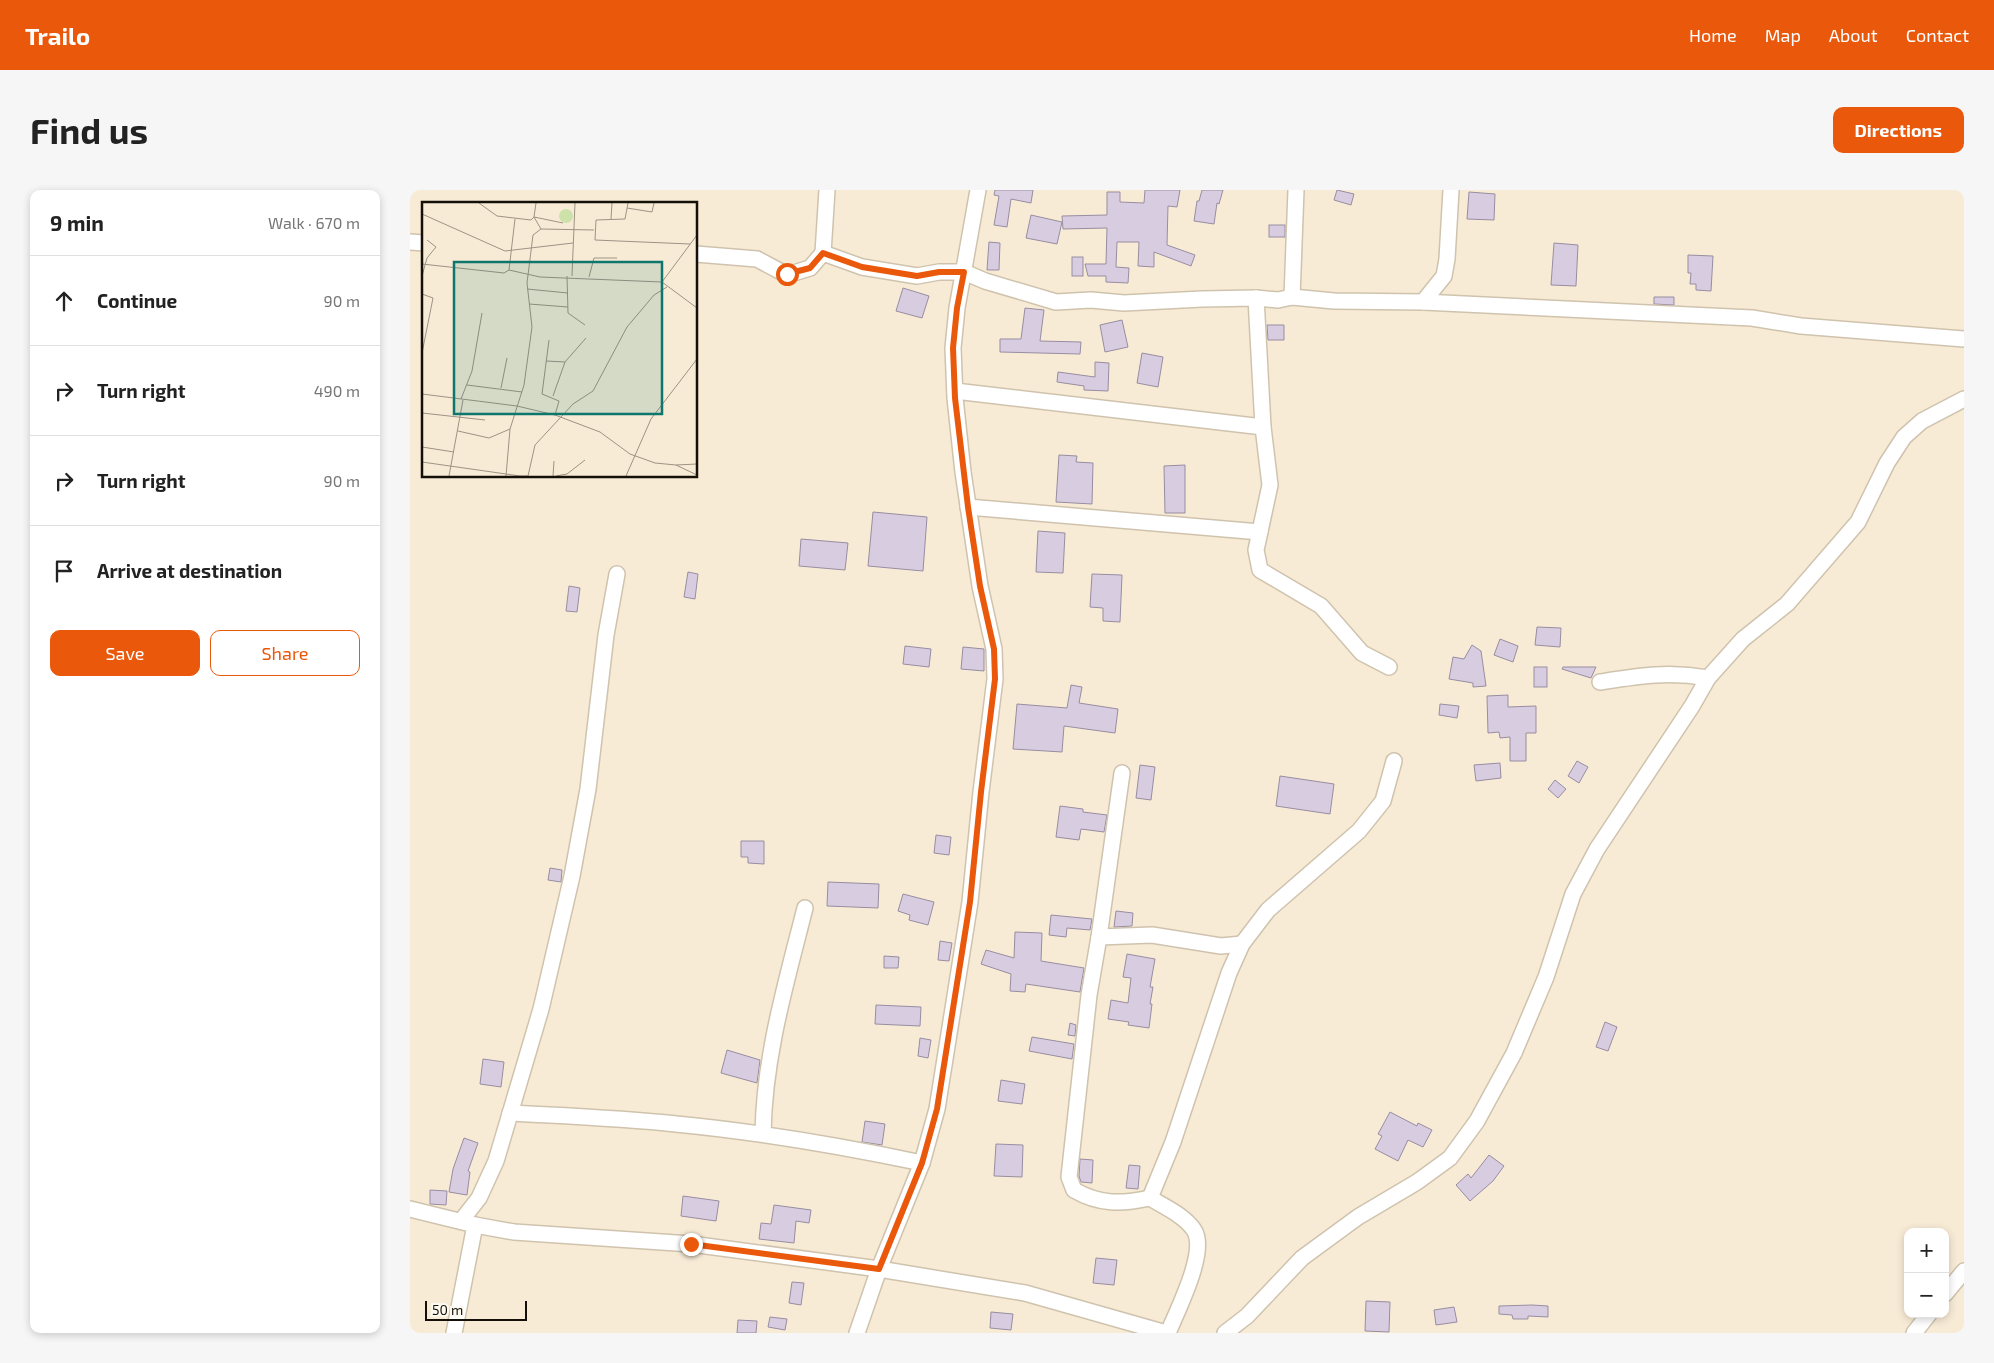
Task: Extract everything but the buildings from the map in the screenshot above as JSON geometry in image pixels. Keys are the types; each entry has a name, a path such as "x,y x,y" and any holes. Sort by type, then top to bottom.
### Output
{"street":[{"path":"698,254 758,259 787,274 810,268 823,253 827,190"},
{"path":"857,1333 879,1269 922,1163 937,1109 970,902 995,679 994,649 980,586 968,507 955,391 953,348 957,308 978,190"},
{"path":"1292,297 1296,190"},
{"path":"1423,302 1444,276 1447,259 1451,190"},
{"path":"823,253 862,267 917,276 939,272 964,272 985,281 1056,302 1091,300 1124,303 1256,298 1278,300 1292,297 1334,301 1423,302 1752,318 1801,326 1964,339"},
{"path":"1256,298 1263,427 1270,485 1256,550 1260,570 1321,606 1362,653 1389,667"},
{"path":"955,391 1263,427"},
{"path":"1225,1333 1247,1316 1302,1258 1358,1217 1417,1182 1450,1158 1477,1121 1514,1053 1546,977 1573,894 1597,849 1692,706 1708,678 1743,640 1787,604 1858,522 1887,463 1904,436 1922,421 1964,399"},
{"path":"968,507 1260,532"},
{"path":"454,1333 468,1223 496,1161 542,1010 572,876 588,789 606,635 618,574"},
{"path":"1600,682 1650,674 1686,674 1708,678"},
{"path":"1150,1198 1173,1142 1229,973 1242,944 1268,910 1359,831 1383,801 1394,761"},
{"path":"410,1209 514,1232 691,1244 879,1269 1025,1293 1167,1333 1188,1285 1199,1247 1195,1232 1186,1222 1150,1198 1126,1203 1087,1198 1074,1190 1069,1177 1089,995 1122,773"},
{"path":"763,1134 764,1103 774,1036 805,908"},
{"path":"1099,937 1152,936 1221,946 1242,944"},
{"path":"510,1112 675,1124 763,1134 922,1163"},
{"path":"1949,1289 1964,1271"},
{"path":"1914,1333 1926,1318"}],"route":[{"path":"691,1244 879,1269 922,1163 937,1109 970,902 995,679 994,649 980,586 963,472 955,398 953,348 957,308 964,272 939,272 917,276 862,267 823,253 810,268 787,274"}]}
